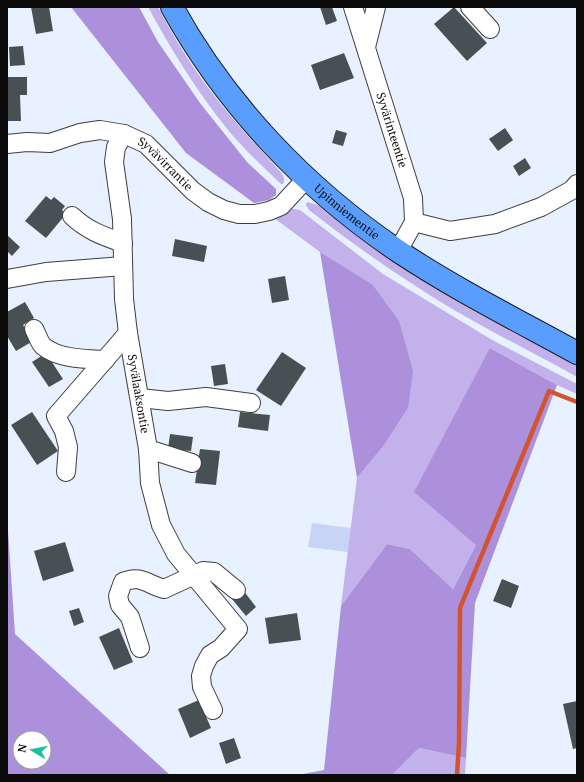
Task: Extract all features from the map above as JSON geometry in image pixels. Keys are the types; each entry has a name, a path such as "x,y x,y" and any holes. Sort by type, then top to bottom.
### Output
{"main road":[{"name":"Upinniementie","path":"172,7 185,32 242,111 306,179 351,217 398,251 450,284 577,353"}],"street":[{"name":"Syvärinteentie","path":"353,7 413,198 414,222"},
{"path":"366,48 376,7"},
{"path":"470,7 490,29"},
{"name":"Syvävirrantie","path":"7,144 27,142 50,143 80,133 100,130 124,134 146,144 193,191 208,202 224,210 239,214 269,212 281,206 306,179"},
{"name":"Syvälaaksontie","path":"124,134 116,147 114,162 122,219 124,299 128,333 148,449 150,483 161,525 176,554 238,629 221,648 210,655 201,676 202,687 214,710"},
{"path":"398,251 414,222 450,231 495,224 541,207 572,190 577,184"},
{"path":"72,216 82,225 98,234 123,243"},
{"path":"7,279 46,272 123,266"},
{"path":"34,329 43,345 57,353 76,358 105,360"},
{"path":"66,472 68,447 64,431 56,416 128,333"},
{"path":"140,398 168,401 206,397 251,403"},
{"path":"148,449 192,463"},
{"path":"140,648 130,617 120,605 118,596 123,582 139,579 164,589 203,571 214,572 236,590"}],"shaded area":[{"path":"71,7 139,7 158,42 200,103 247,162 276,189 276,195 269,200 254,203 186,153"},
{"path":"148,7 158,7 180,47 199,76 232,118 281,173 284,178 283,184 281,184 247,151 217,116 185,70"},
{"path":"307,202 318,205 413,275 472,310 577,365 577,377 470,319 395,273 345,238 309,210 306,205"},
{"path":"288,208 300,210 383,274 494,341 577,384 577,394 557,385 490,348 476,545 453,589 410,549 387,544 341,606 357,478 385,444 408,408 372,284 320,252 274,218"},
{"path":"320,252 372,284 399,321 413,371 408,408 385,444 357,478"},
{"path":"490,348 557,385 475,603 466,758 419,748 392,775 298,775 324,770 341,606 387,544 410,549 453,589 476,545 414,492"},
{"path":"7,516 15,634 170,775 7,775"},
{"path":"312,523 351,528 348,552 308,547"},
{"path":"419,748 466,758 465,775 392,775"}],"building":[{"path":"31,7 49,7 53,31 36,34"},
{"path":"320,7 332,7 337,21 326,25"},
{"path":"454,7 487,43 467,61 434,24"},
{"path":"23,46 25,65 10,66 9,47"},
{"path":"344,53 354,78 320,90 311,65"},
{"path":"7,77 27,77 27,95 20,95 21,121 7,121"},
{"path":"505,128 513,140 498,151 489,139"},
{"path":"336,130 347,133 343,146 332,143"},
{"path":"525,158 531,168 519,176 513,166"},
{"path":"46,196 51,200 54,197 65,206 62,210 66,214 46,238 25,221"},
{"path":"7,235 20,247 12,256 7,251"},
{"path":"175,239 207,246 204,262 172,256"},
{"path":"285,276 289,300 272,303 268,279"},
{"path":"25,302 34,318 23,325 33,341 16,351 7,336 7,312"},
{"path":"282,352 306,368 281,406 256,390"},
{"path":"46,353 63,379 49,387 32,362"},
{"path":"225,364 228,384 214,386 211,366"},
{"path":"32,412 58,451 37,465 11,425"},
{"path":"240,412 270,415 268,431 238,427"},
{"path":"170,434 193,437 191,451 168,449"},
{"path":"200,449 220,451 216,485 195,483"},
{"path":"65,542 74,571 43,581 34,551"},
{"path":"502,579 519,586 511,608 493,601"},
{"path":"243,590 256,607 246,616 232,599"},
{"path":"79,608 84,622 74,626 69,611"},
{"path":"297,613 301,640 269,644 265,618"},
{"path":"119,628 133,662 114,670 99,637"},
{"path":"199,700 211,728 190,738 178,709"},
{"path":"577,701 577,748 573,749 563,704"},
{"path":"234,738 241,758 226,764 219,743"}],"waterway":[{"path":"457,775 459,744 460,608 549,391 577,402"}]}
